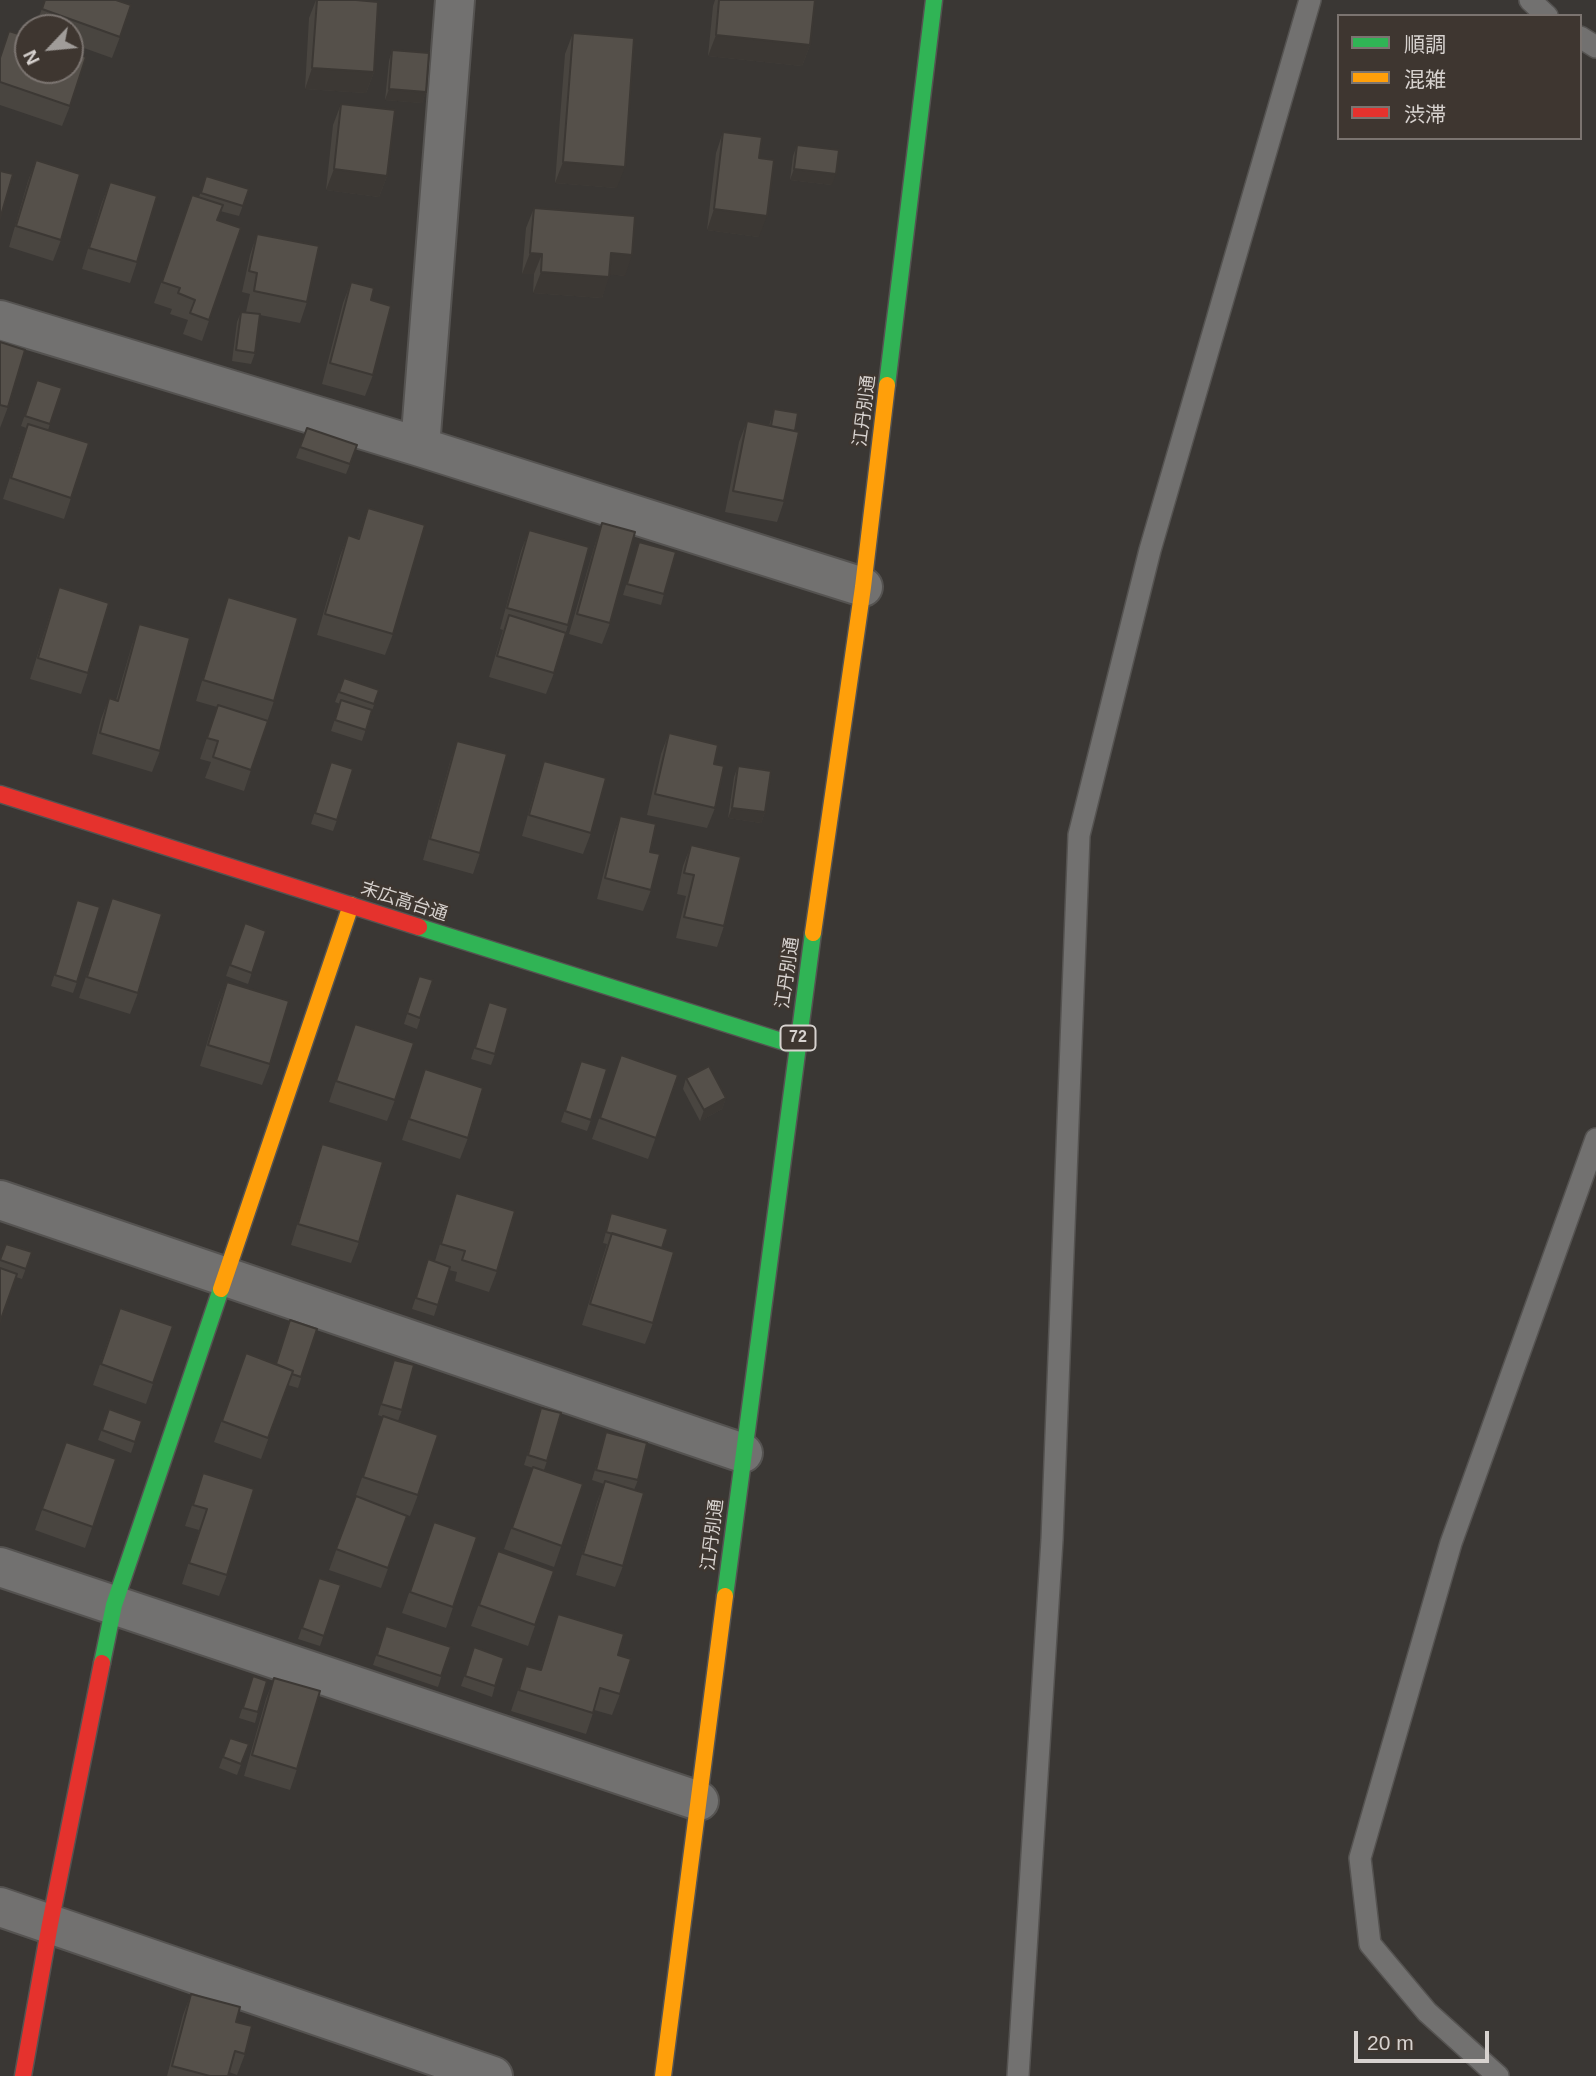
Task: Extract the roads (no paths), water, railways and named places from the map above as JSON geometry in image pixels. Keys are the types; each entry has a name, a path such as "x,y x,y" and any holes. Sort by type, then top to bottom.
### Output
{"main road":[{"name":"江丹別通","path":"663,2076 797,1046 863,587 934,0"},
{"name":"末広高台通","path":"0,794 797,1046"},
{"path":"23,2076 50,1924 114,1605 351,905"}],"street":[{"path":"420,447 455,0"},
{"path":"0,320 420,447 863,587"},
{"path":"0,1200 743,1452"},
{"path":"0,1567 699,1801"},
{"path":"0,1907 493,2076"}],"lane":[{"path":"1018,2076 1052,1540 1079,835 1150,550 1310,0"},
{"path":"1530,0 1545,14"},
{"path":"1498,2076 1427,2012 1370,1944 1360,1858 1451,1543 1596,1139"}]}
